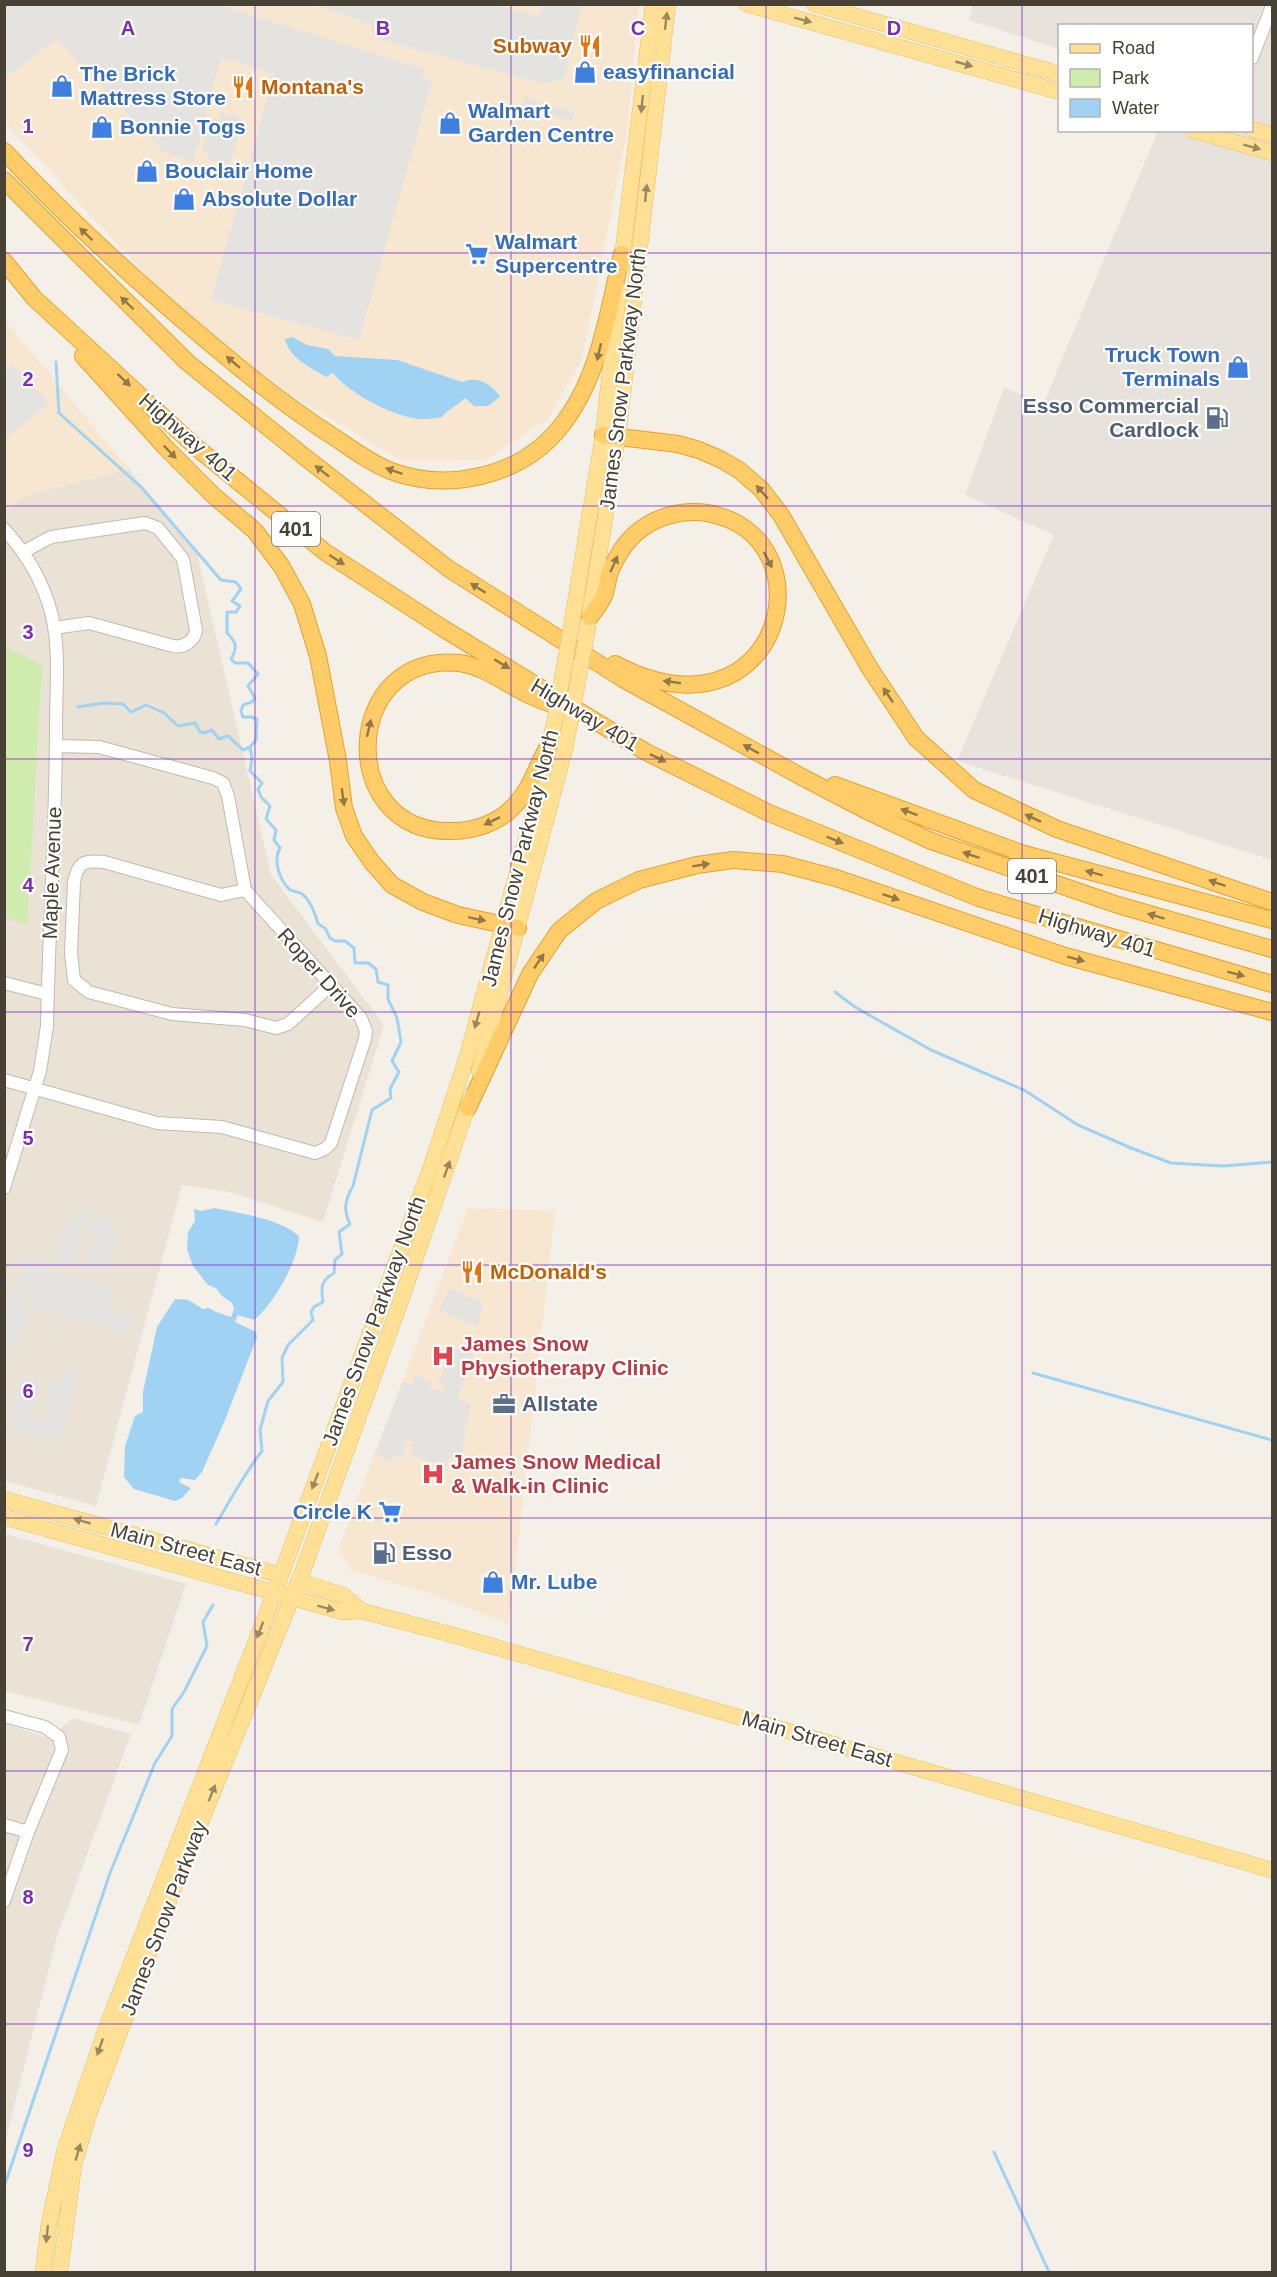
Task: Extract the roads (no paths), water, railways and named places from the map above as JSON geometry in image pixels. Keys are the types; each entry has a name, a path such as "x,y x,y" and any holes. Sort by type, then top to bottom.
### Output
{"highway":[{"path":"4,151 104,251 289,408 390,471 423,479 451,481 475,478 507,466 535,451 556,432 578,403 595,366 622,254"},
{"name":"401","path":"4,180 187,362 306,458 449,569 623,679 802,777 931,841 1118,905 1272,949"},
{"name":"Highway 401","path":"4,261 34,298 197,448 325,552 646,752 769,813 979,898 1272,984"},
{"path":"34,298 159,440 214,496 255,531 282,567 302,604 318,656 338,761 344,808 354,836 371,861 392,885 423,902 458,915 511,927"},
{"path":"611,435 678,444 699,450 739,470 760,489 781,515 869,667 916,738 974,790 1058,830 1272,902"},
{"path":"528,619 621,668 655,680 702,684 720,680 737,672 764,646 776,620 777,583 767,556 742,528 717,516 698,512 679,513 644,526 624,546 610,572 603,598 581,616"},
{"path":"557,746 541,757 525,794 513,808 487,825 458,831 428,828 409,820 396,811 375,784 370,773 366,750 372,716 383,696 410,673 433,664 458,663 482,669 527,695 590,718"},
{"name":"401","path":"802,777 839,786 1024,854 1272,920"},
{"path":"468,1108 530,974 559,931 596,901 639,880 697,865 733,860 783,864 836,878 1065,956 1272,1012"}],"main road":[{"name":"James Snow Parkway North","path":"611,435 622,254 653,4"},
{"name":"James Snow Parkway North","path":"557,746 555,720 581,616 611,435 668,4"},
{"path":"746,4 1058,92"},
{"path":"814,4 1058,74"},
{"path":"1253,130 1272,135"},
{"path":"1199,132 1272,153"},
{"name":"James Snow Parkway North","path":"300,1577 468,1108 511,927 585,645 581,616"},
{"name":"James Snow Parkway North","path":"280,1575 431,1167 511,927"},
{"name":"Main Street East","path":"4,1499 280,1575"},
{"name":"Main Street East","path":"4,1517 343,1612 362,1611 1272,1870"},
{"name":"James Snow Parkway","path":"43,2272 49,2223 69,2138 104,2034 280,1575"},
{"name":"Main Street East","path":"300,1577 343,1595 362,1611"},
{"name":"James Snow Parkway","path":"60,2272 74,2165 89,2114 174,1888 300,1577"}],"street":[{"path":"1253,53 1272,6"},
{"path":"24,552 51,537 145,523 158,528 183,559 196,630 195,637 186,644 180,647 173,646 88,624 54,628"},
{"name":"Maple Avenue","path":"4,529 24,552 43,589 54,628 56,746 47,1026 40,1071 6,1181"},
{"path":"56,746 99,747 213,778 223,783 228,796 245,890 221,895 104,862 87,861 79,868 74,882 71,953 74,980 80,987 89,992 172,1014 245,1020 276,1028 288,1024 331,985"},
{"name":"Roper Drive","path":"35,1088 157,1123 222,1127 315,1153 325,1149 331,1143 366,1031 361,1018 245,890"},
{"path":"4,983 47,994"},
{"path":"4,1080 35,1088"},
{"name":"Main Street East","path":"280,1575 300,1577"},
{"path":"4,1716 45,1727 59,1737 62,1750 28,1832 4,1901"},
{"path":"4,1826 28,1832"}],"water":[{"path":"292,337 307,345 328,349 335,356 397,360 462,382 478,380 492,388 500,397 488,406 474,406 465,398 442,417 419,419 397,414 372,403 350,389 333,373 326,377 307,366 287,346 285,339"},
{"path":"214,1208 282,1225 299,1236 298,1246 284,1281 269,1304 254,1320 238,1315 235,1322 256,1332 257,1337 202,1472 195,1480 181,1478 179,1482 191,1488 182,1498 175,1501 134,1489 124,1477 125,1446 135,1416 143,1412 143,1392 157,1327 175,1299 188,1300 203,1309 209,1308 231,1317 234,1309 232,1303 216,1288 208,1285 193,1266 187,1249 188,1232 195,1221 194,1209 202,1211"}],"waterway":[{"path":"56,362 59,413 142,488 221,580 236,582 241,589 232,601 240,606 236,612 227,612 227,633 235,645 231,659 235,663 248,663 258,674 248,686 255,698 252,702 243,705 241,711 243,717 257,719 256,740 250,747 252,759 250,771 262,783 258,789 261,797 270,806 266,819 276,830 274,840 280,848 277,858 280,875 289,889 300,893 308,900 318,924 325,928 330,938 335,941 345,941 354,948 355,963 368,963 376,969 378,982 388,985 388,999 397,1018 401,1042 392,1061 399,1072 390,1089 391,1098 372,1110 353,1186 348,1196 346,1214 350,1224 339,1232 342,1254 335,1260 334,1273 324,1282 323,1302 314,1307 311,1312 313,1320 288,1345 282,1358 283,1382 268,1401 260,1430 262,1451 216,1524"},
{"path":"78,707 104,703 123,704 131,712 146,705 164,713 178,726 195,723 200,732 205,733 212,730 219,739 228,736 243,750 250,747"},
{"path":"835,992 855,1007 931,1050 1024,1090 1078,1125 1131,1148 1171,1163 1223,1166 1272,1162"},
{"path":"1033,1373 1272,1440"},
{"path":"4,2187 110,1873 155,1763 172,1736 172,1709 184,1692 207,1646 203,1622 213,1605"},
{"path":"994,2152 1049,2272"}],"place":[{"name":"Subway","path":"590,46"},
{"name":"easyfinancial","path":"585,72"},
{"name":"The Brick Mattress Store","path":"62,86"},
{"name":"Montana's","path":"243,87"},
{"name":"Walmart Garden Centre","path":"450,123"},
{"name":"Bonnie Togs","path":"102,127"},
{"name":"Bouclair Home","path":"147,171"},
{"name":"Absolute Dollar","path":"184,199"},
{"name":"Walmart Supercentre","path":"477,254"},
{"name":"Truck Town Terminals","path":"1238,367"},
{"name":"Esso Commercial Cardlock","path":"1217,418"},
{"name":"McDonald's","path":"472,1272"},
{"name":"James Snow Physiotherapy Clinic","path":"443,1356"},
{"name":"Allstate","path":"504,1404"},
{"name":"James Snow Medical & Walk-in Clinic","path":"433,1474"},
{"name":"Circle K","path":"390,1512"},
{"name":"Esso","path":"384,1553"},
{"name":"Mr. Lube","path":"493,1582"}]}
